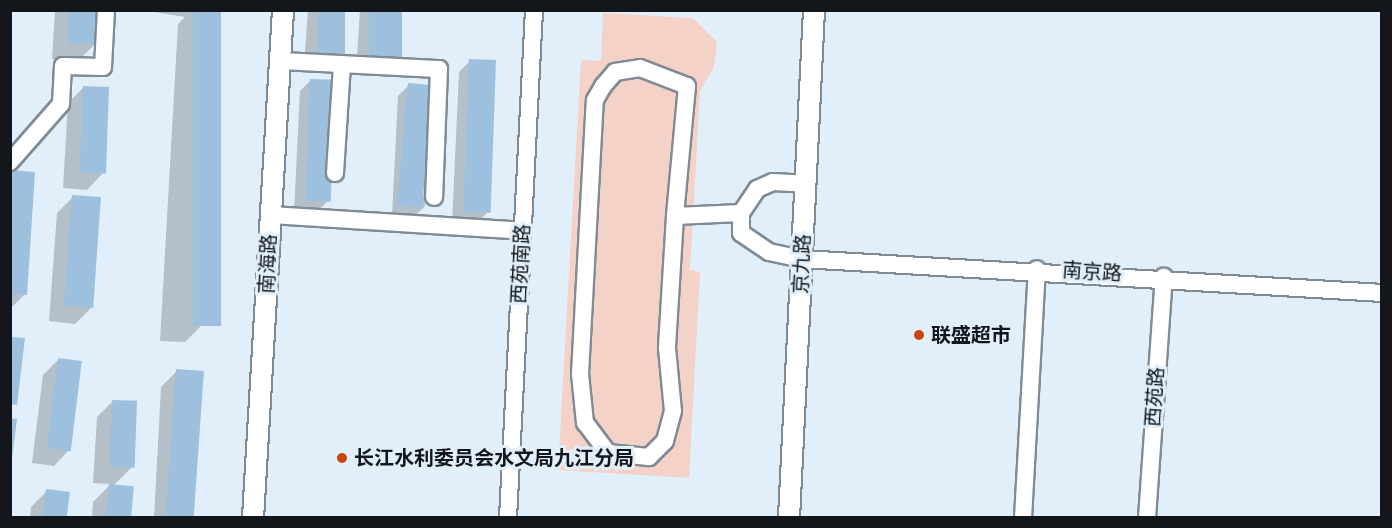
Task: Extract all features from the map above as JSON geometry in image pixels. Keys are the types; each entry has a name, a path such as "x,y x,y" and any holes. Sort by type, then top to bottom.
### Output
{"main road":[{"name":"南海路","path":"254,518 283,10"},
{"name":"京九路","path":"789,518 814,10"}],"street":[{"path":"10,162 61,104 63,66 103,67 106,10"},
{"name":"西苑南路","path":"508,518 534,10"},
{"path":"280,61 439,69 434,197"},
{"path":"335,173 342,64"},
{"path":"640,68 687,86 675,216 667,348 674,382 671,421 665,441 650,457 608,453 585,423 580,374 595,100 615,72 640,68"},
{"path":"675,216 741,213 757,189 773,182 806,184"},
{"name":"南京路","path":"741,213 741,233 769,252 802,259 1037,269 1382,293"},
{"path":"271,215 522,231"},
{"path":"1023,518 1037,269"},
{"name":"西苑路","path":"1147,518 1164,277"}],"shaded area":[{"path":"603,13 693,18 717,42 714,67 700,91 690,270 700,272 689,478 558,470 581,60 601,61"}],"building":[{"path":"69,10 97,10 97,44 69,44"},
{"path":"193,10 221,10 221,326 193,326"},
{"path":"318,10 345,10 345,57 318,57"},
{"path":"369,10 402,10 402,62 369,62"},
{"path":"469,59 496,60 491,213 464,212"},
{"path":"310,79 335,80 331,202 306,201"},
{"path":"408,83 433,85 422,208 397,206"},
{"path":"83,86 109,87 106,174 80,173"},
{"path":"11,170 35,172 27,295 10,294"},
{"path":"72,195 101,197 93,308 64,306"},
{"path":"10,337 25,338 17,405 10,404"},
{"path":"58,358 82,361 71,451 47,448"},
{"path":"176,369 204,371 194,518 166,518"},
{"path":"112,400 137,401 135,468 110,467"},
{"path":"10,418 17,419 12,458 10,458"},
{"path":"109,484 134,486 131,518 106,518"},
{"path":"46,489 70,492 67,518 42,518"}],"place":[{"name":"联盛超市","path":"919,335"},
{"name":"长江水利委员会水文局九江分局","path":"342,458"}]}
